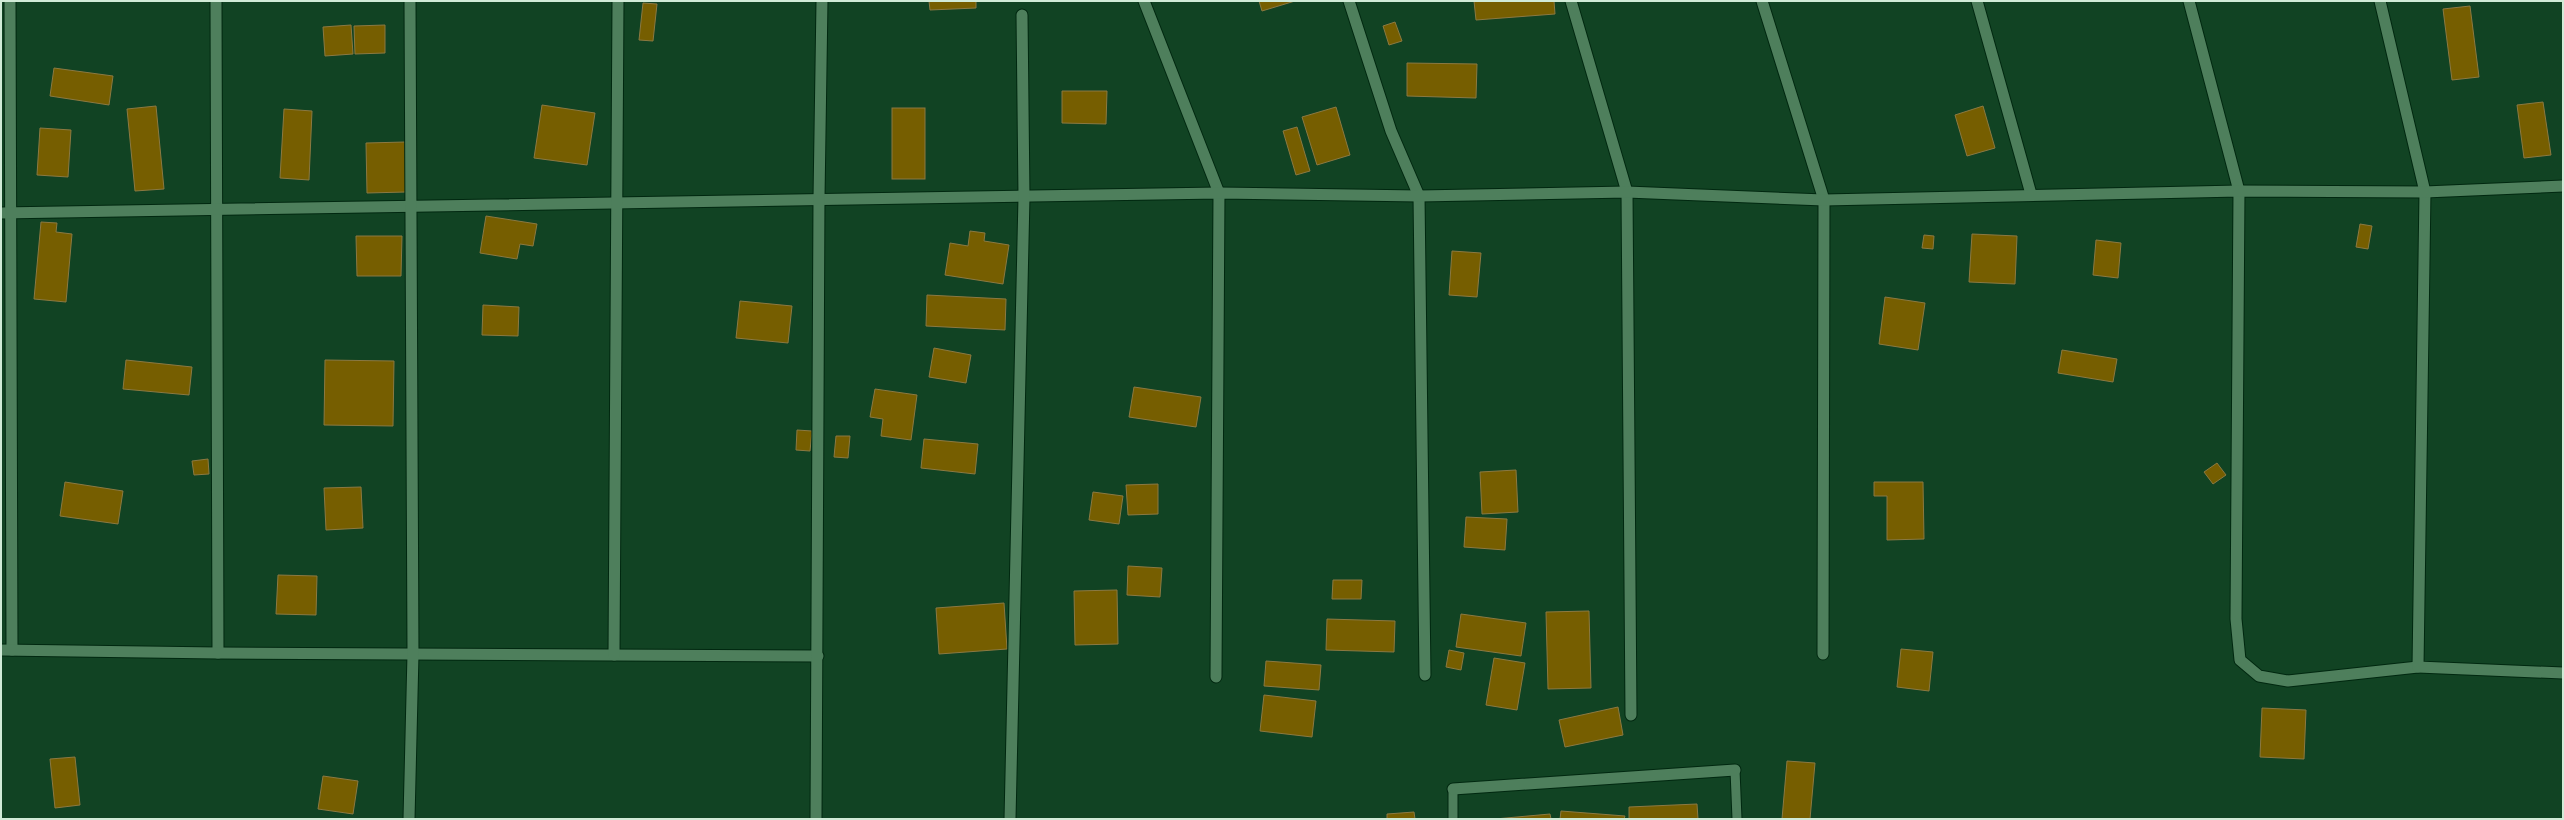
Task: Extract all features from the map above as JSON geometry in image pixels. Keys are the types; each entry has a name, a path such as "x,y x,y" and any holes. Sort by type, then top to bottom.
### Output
{"street":[{"path":"10,1 6,213 12,650"},
{"path":"216,1 218,653"},
{"path":"409,819 412,654 412,206 410,1"},
{"path":"614,655 618,1"},
{"path":"816,819 818,656 819,198 822,1"},
{"path":"1144,1 1219,193 1216,677"},
{"path":"1349,1 1391,131 1418,196 1425,675"},
{"path":"1571,1 1627,192 1631,715"},
{"path":"1762,1 1824,200 1823,654"},
{"path":"1977,1 2031,194"},
{"path":"2189,1 2239,191 2236,619 2240,660 2259,676 2288,682 2418,667 2563,673"},
{"path":"2380,1 2425,192 2418,667"},
{"path":"1010,819 1024,197 1022,15"},
{"path":"6,213 819,198 1024,197 1219,193 1418,196 1627,192 1824,200 2031,194 2239,191 2425,192 2563,186"},
{"path":"1,650 218,653 818,656"},
{"path":"1453,789 1735,770"}],"lane":[{"path":"1735,770 1737,819"},
{"path":"1453,789 1453,819"}],"building":[{"path":"929,1 976,1 976,8 930,10"},
{"path":"1259,1 1295,1 1262,11"},
{"path":"1474,1 1554,1 1555,14 1476,20"},
{"path":"643,3 657,4 653,41 639,40"},
{"path":"2470,6 2479,77 2452,80 2443,9"},
{"path":"1395,22 1402,41 1389,45 1383,26"},
{"path":"351,25 353,54 325,56 323,27"},
{"path":"385,25 385,53 355,54 354,26"},
{"path":"1407,63 1477,64 1476,98 1407,96"},
{"path":"54,68 113,76 109,105 50,96"},
{"path":"1062,91 1107,91 1106,124 1062,123"},
{"path":"2543,102 2551,155 2524,158 2517,105"},
{"path":"542,105 595,113 587,165 534,158"},
{"path":"156,106 164,189 135,191 127,109"},
{"path":"1983,106 1995,148 1967,156 1955,115"},
{"path":"1336,107 1350,155 1317,165 1302,117"},
{"path":"892,108 925,108 925,179 892,179"},
{"path":"284,109 312,111 309,180 280,178"},
{"path":"1297,127 1310,171 1296,175 1283,131"},
{"path":"40,128 71,130 68,177 37,175"},
{"path":"405,142 406,192 367,193 366,143"},
{"path":"486,216 537,224 533,246 520,244 517,259 480,253"},
{"path":"41,222 57,223 56,232 72,234 66,302 34,299"},
{"path":"2360,224 2372,226 2368,249 2356,247"},
{"path":"970,231 985,233 984,241 1009,245 1003,284 945,275 950,243 968,246"},
{"path":"1972,234 2017,236 2015,284 1969,282"},
{"path":"1924,235 1934,236 1933,249 1922,248"},
{"path":"356,236 402,236 401,276 357,276"},
{"path":"2096,240 2121,243 2118,278 2093,275"},
{"path":"1452,251 1481,253 1477,297 1449,295"},
{"path":"927,295 1006,299 1005,330 926,326"},
{"path":"1885,297 1925,303 1918,350 1879,344"},
{"path":"740,301 792,306 788,343 736,338"},
{"path":"483,305 519,307 518,336 482,335"},
{"path":"934,348 971,355 966,383 929,377"},
{"path":"2062,350 2117,359 2113,382 2058,373"},
{"path":"126,360 192,367 189,395 123,389"},
{"path":"325,360 394,361 393,426 324,425"},
{"path":"1134,387 1201,397 1196,427 1129,417"},
{"path":"875,389 917,395 911,440 881,436 883,419 870,417"},
{"path":"797,430 812,431 810,451 796,450"},
{"path":"836,436 850,436 848,458 834,457"},
{"path":"924,439 978,444 975,474 921,468"},
{"path":"208,459 209,474 194,475 192,461"},
{"path":"2217,463 2226,475 2213,484 2204,472"},
{"path":"1516,470 1518,512 1482,514 1480,472"},
{"path":"65,482 123,491 118,524 60,516"},
{"path":"1874,482 1923,482 1924,539 1887,540 1887,496 1874,496"},
{"path":"1158,484 1158,514 1128,515 1126,485"},
{"path":"361,487 363,528 326,530 324,488"},
{"path":"1093,492 1123,496 1119,524 1089,520"},
{"path":"1466,517 1507,519 1505,550 1464,547"},
{"path":"1128,566 1162,568 1160,597 1127,595"},
{"path":"278,575 317,576 316,615 276,614"},
{"path":"1333,580 1362,580 1361,599 1332,599"},
{"path":"1117,590 1118,644 1075,645 1074,591"},
{"path":"1004,603 1007,649 939,654 936,608"},
{"path":"1589,611 1591,688 1548,689 1546,612"},
{"path":"1461,614 1526,623 1521,656 1456,647"},
{"path":"1327,619 1395,621 1394,652 1326,650"},
{"path":"1901,649 1933,652 1929,691 1897,687"},
{"path":"1449,650 1464,653 1461,670 1446,667"},
{"path":"1494,658 1525,663 1517,710 1486,705"},
{"path":"1266,661 1321,665 1319,690 1264,686"},
{"path":"1264,695 1316,701 1312,737 1260,731"},
{"path":"1618,707 1623,735 1565,747 1559,720"},
{"path":"2262,708 2306,710 2304,759 2260,757"},
{"path":"75,757 80,805 55,808 50,759"},
{"path":"1787,761 1815,763 1810,819 1782,819"},
{"path":"323,776 358,781 353,814 318,809"},
{"path":"1697,804 1698,819 1629,819 1629,807"},
{"path":"1561,811 1625,816 1624,819 1560,819"},
{"path":"1414,812 1415,819 1387,819 1387,814"},
{"path":"1550,814 1551,819 1495,819"}]}
